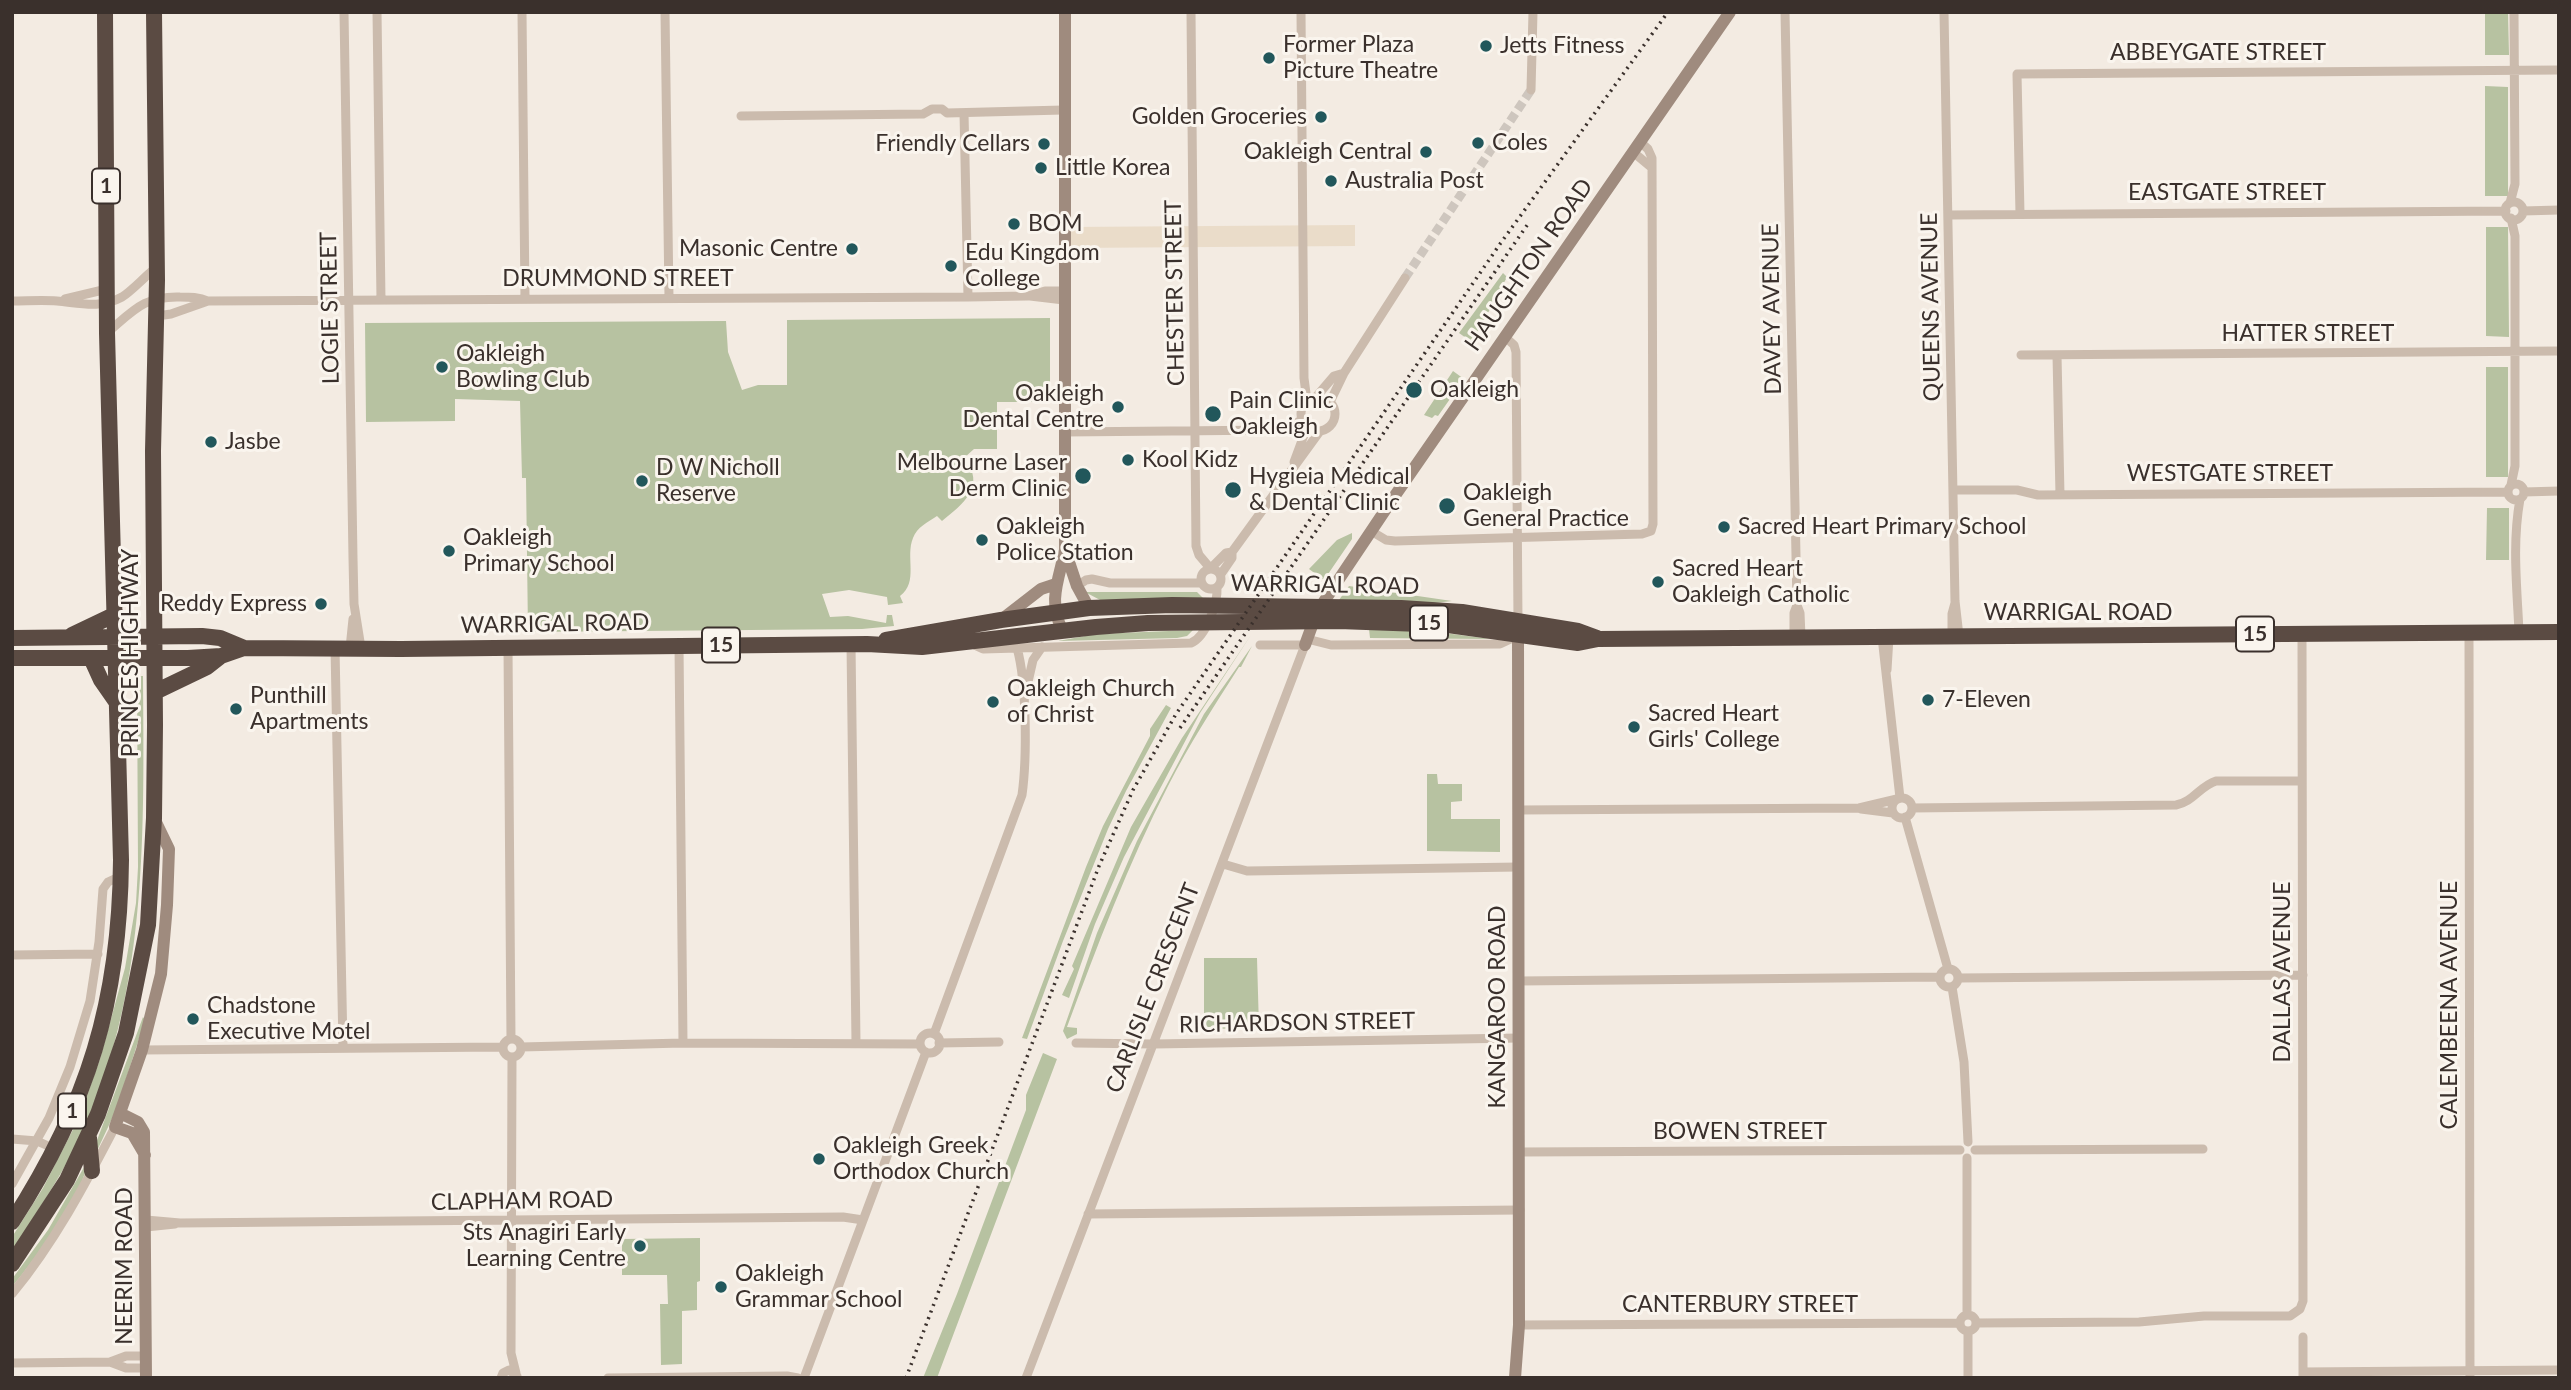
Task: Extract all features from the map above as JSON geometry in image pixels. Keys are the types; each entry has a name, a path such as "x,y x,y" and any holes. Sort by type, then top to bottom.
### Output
{"highway":[{"name":"PRINCES HIGHWAY","path":"12,1222 55,1149 89,1070 107,1007 119,932 121,876 117,658 107,333 105,12"},
{"name":"PRINCES HIGHWAY","path":"12,1264 48,1211 89,1136 117,1064 148,925 154,818 155,692 153,451 157,297 154,12"},
{"name":"WARRIGAL ROAD","path":"859,644 1089,608 1202,614 1456,612 1518,628 1578,631 1598,639 2559,632"},
{"path":"67,638 116,614"},
{"name":"WARRIGAL ROAD","path":"12,657 221,656 244,648 859,644 914,648 1202,614"},
{"name":"WARRIGAL ROAD","path":"12,638 154,635 220,638 244,648"},
{"path":"155,692 207,667 221,656"},
{"path":"91,658 101,680 117,703"},
{"path":"89,1136 92,1171"}],"street":[{"path":"98,12 104,55"},
{"name":"LOGIE STREET","path":"343,1047 348,648 354,604 345,12"},
{"path":"377,12 381,300"},
{"path":"522,12 525,299"},
{"path":"665,12 669,298"},
{"path":"1063,631 1055,612 1056,584 1065,550 1065,12"},
{"name":"CHESTER STREET","path":"1191,12 1196,546 1199,555 1211,568"},
{"path":"1301,12 1304,378 1311,399"},
{"path":"1531,90 1533,12"},
{"name":"HAUGHTON ROAD","path":"1317,612 1730,12"},
{"name":"DAVEY AVENUE","path":"1785,12 1797,605 1800,613 1797,637"},
{"name":"QUEENS AVENUE","path":"1944,12 1955,636"},
{"path":"2514,12 2516,632"},
{"name":"ABBEYGATE STREET","path":"2020,214 2017,74 2559,70"},
{"path":"741,117 923,114 937,109 947,113 1063,110"},
{"path":"964,113 968,297"},
{"path":"1371,531 1386,540 1395,541 1646,534 1651,531 1651,167 1636,147"},
{"name":"EASTGATE STREET","path":"1949,215 2559,210"},
{"path":"12,302 56,301 127,293 156,268"},
{"path":"1330,402 1344,373 1405,278"},
{"path":"56,301 95,305 107,296"},
{"name":"DRUMMOND STREET","path":"157,316 172,314 208,301 1064,296"},
{"path":"107,333 140,304 157,297"},
{"name":"DRUMMOND STREET","path":"157,297 200,298 208,301"},
{"path":"1505,337 1514,345 1516,359 1518,628"},
{"path":"1496,350 1516,359"},
{"name":"HATTER STREET","path":"2021,355 2559,351"},
{"path":"2057,355 2060,495"},
{"path":"1294,463 1304,423 1301,410 1334,376 1344,373"},
{"path":"1311,399 1330,402"},
{"path":"1077,586 1092,579 1111,583 1217,587 1221,574 1232,558 1232,552 1294,463 1320,431 1327,428 1334,419 1330,402"},
{"path":"1064,432 1279,430 1304,423 1320,431"},
{"name":"WESTGATE STREET","path":"1953,490 2017,490 2038,495 2559,491"},
{"path":"1065,550 1077,586 1089,608"},
{"path":"1204,585 1202,574 1226,553 1232,552"},
{"path":"1211,568 1221,574"},
{"path":"1001,620 1041,589 1056,584"},
{"name":"WARRIGAL ROAD","path":"968,643 983,649 1191,643 1198,641 1204,633 1204,585"},
{"name":"WARRIGAL ROAD","path":"1202,614 1215,608 1217,587"},
{"name":"CARLISLE CRESCENT","path":"1027,1378 1317,612"},
{"name":"WARRIGAL ROAD","path":"1260,645 1306,642 1331,645 1500,644 1518,628"},
{"name":"KANGAROO ROAD","path":"1515,1378 1519,1325 1520,1210 1518,628"},
{"name":"CALEMBEENA AVENUE","path":"2469,633 2470,1374"},
{"name":"DALLAS AVENUE","path":"1976,1323 2139,1322 2204,1316 2290,1316 2300,1309 2304,1163 2302,634"},
{"path":"1885,637 1889,716 1899,799"},
{"path":"856,1043 859,644"},
{"path":"678,646 683,1043"},
{"path":"1024,701 1033,660 1042,647"},
{"path":"508,648 511,1039"},
{"path":"939,1044 934,1034 1022,795 1024,701 1017,648"},
{"path":"1912,808 2176,805 2188,802 2207,785 2216,781 2302,781"},
{"path":"1519,810 1859,808 1899,799 1907,800 1912,808"},
{"path":"1893,813 1892,806 1899,799"},
{"path":"1859,808 1905,817"},
{"path":"1905,817 1912,808"},
{"path":"1905,817 1948,969"},
{"path":"12,1294 41,1257 92,1171 115,1127 142,1050 157,996 167,905 169,849 154,818"},
{"path":"1223,864 1247,871 1519,867"},
{"path":"12,1184 37,1141 70,1067 90,1001 98,954 103,889 108,882 121,876"},
{"path":"12,955 98,954"},
{"path":"1948,969 1956,972 1959,978 1957,984 1952,987 1943,985 1940,977 1942,972 1948,969"},
{"path":"1959,978 2303,975"},
{"path":"1519,981 1940,977"},
{"path":"1952,987 1964,1062 1968,1142"},
{"path":"804,1378 923,1048 922,1037 934,1034"},
{"name":"RICHARDSON STREET","path":"1076,1043 1520,1038"},
{"path":"503,1047 507,1040 511,1039 519,1042 521,1047"},
{"path":"939,1044 999,1042"},
{"path":"521,1047 856,1043 923,1048 934,1052 939,1044"},
{"path":"503,1047 506,1055 512,1057 517,1055 521,1047"},
{"path":"142,1050 503,1047"},
{"path":"512,1057 511,1353 519,1376"},
{"name":"NEERIM ROAD","path":"120,1113 138,1122 144,1132 146,1367"},
{"name":"NEERIM ROAD","path":"115,1127 132,1133 145,1155"},
{"path":"12,1139 37,1141 55,1149"},
{"path":"1963,1154 1974,1155 1974,1145 1968,1142"},
{"path":"1967,1315 1963,1144 1968,1142"},
{"path":"1975,1150 2203,1149"},
{"name":"BOWEN STREET","path":"1520,1152 1963,1154"},
{"path":"1088,1214 1520,1210"},
{"name":"CLAPHAM ROAD","path":"146,1224 843,1217 863,1220"},
{"path":"1967,1315 1960,1323 1962,1328 1968,1331"},
{"path":"1967,1315 1976,1323 1973,1329 1968,1331"},
{"name":"CANTERBURY STREET","path":"1519,1325 1960,1323"},
{"path":"1968,1331 1968,1378"},
{"path":"2303,1337 2304,1375 2470,1374 2559,1370"},
{"path":"500,1375 511,1353"},
{"path":"12,1363 110,1362 126,1356 146,1367"},
{"path":"500,1375 509,1370 519,1376"},
{"path":"608,1378 798,1378"}],"green space":[{"path":"2485,12 2508,12 2509,55 2485,55"},
{"path":"2485,86 2508,87 2508,196 2485,196"},
{"path":"2486,227 2508,227 2509,337 2486,336"},
{"path":"1503,273 1507,277 1471,345 1469,340 1459,333"},
{"path":"1050,318 1050,402 997,402 997,449 974,449 964,458 973,477 970,494 942,521 937,516 915,534 911,545 909,584 900,596 903,603 888,605 887,597 849,590 822,594 830,617 848,616 886,623 887,615 892,615 894,626 862,629 528,632 526,478 522,478 520,401 455,399 455,421 366,422 365,323 726,321 728,352 742,390 758,385 787,385 787,320"},
{"path":"2486,367 2508,367 2508,477 2486,477"},
{"path":"1453,371 1464,379 1438,416 1432,418 1424,415"},
{"path":"2487,508 2509,508 2509,560 2486,560"},
{"path":"1352,533 1352,539 1324,580 1309,569 1337,540"},
{"path":"1349,586 1452,601 1434,603 1339,600"},
{"path":"1085,592 1197,592 1203,598 1102,601"},
{"path":"1369,629 1421,630 1491,639 1370,638"},
{"path":"1193,630 1187,636 1177,638 1058,641 1096,634"},
{"path":"1251,635 1200,713 1124,857 1095,924 1069,998 1062,995 1131,827 1182,738"},
{"path":"1252,646 1193,741 1153,815 1114,905 1067,1027 1077,1028 1077,1034 1067,1039 1063,1031 1097,933 1137,841 1204,714"},
{"path":"137,676 143,676 142,846 132,959 122,1014 107,1069 87,1122 71,1156 12,1251 12,1237 43,1188 79,1118 100,1059 125,968 136,903 138,867"},
{"path":"1166,705 1171,708 1108,829 1027,1039 1022,1038 1103,826 1150,736 1150,729"},
{"path":"1427,774 1437,774 1438,784 1462,784 1462,801 1451,802 1451,819 1500,819 1500,852 1427,851"},
{"path":"1204,958 1257,958 1259,1028 1204,1029"},
{"path":"143,1017 145,1020 116,1110 96,1153 96,1143"},
{"path":"1043,1053 1057,1059 937,1378 923,1378 1026,1110 1026,1095"},
{"path":"87,1162 85,1174 68,1208 12,1287 12,1279 48,1230"},
{"path":"700,1238 697,1310 682,1311 682,1364 661,1365 660,1304 668,1304 667,1275 622,1275 622,1239"}],"shaded area":[{"path":"1355,225 1355,246 1069,248 1069,227"}],"tunnel":[{"path":"1405,278 1531,90"}],"railway":[{"path":"906,1378 1099,866 1133,790 1176,714 1500,244 1668,12"},
{"path":"1180,728 1530,221"}],"place":[{"name":"Jetts Fitness","path":"1486,46"},
{"name":"Former Plaza Picture Theatre","path":"1269,58"},
{"name":"Golden Groceries","path":"1321,117"},
{"name":"Coles","path":"1478,143"},
{"name":"Friendly Cellars","path":"1044,144"},
{"name":"Oakleigh Central","path":"1426,152"},
{"name":"Little Korea","path":"1041,168"},
{"name":"Australia Post","path":"1331,181"},
{"name":"BOM","path":"1014,224"},
{"name":"Masonic Centre","path":"852,249"},
{"name":"Edu Kingdom College","path":"951,266"},
{"name":"Oakleigh Bowling Club","path":"442,367"},
{"name":"Oakleigh","path":"1414,390"},
{"name":"Oakleigh Dental Centre","path":"1118,407"},
{"name":"Pain Clinic Oakleigh","path":"1213,414"},
{"name":"Jasbe","path":"211,442"},
{"name":"Kool Kidz","path":"1128,460"},
{"name":"Melbourne Laser Derm Clinic","path":"1083,476"},
{"name":"D W Nicholl Reserve","path":"642,481"},
{"name":"Hygieia Medical & Dental Clinic","path":"1233,490"},
{"name":"Oakleigh General Practice","path":"1447,506"},
{"name":"Sacred Heart Primary School","path":"1724,527"},
{"name":"Oakleigh Police Station","path":"982,540"},
{"name":"Oakleigh Primary School","path":"449,551"},
{"name":"Sacred Heart Oakleigh Catholic","path":"1658,582"},
{"name":"Reddy Express","path":"321,604"},
{"name":"7-Eleven","path":"1928,700"},
{"name":"Oakleigh Church of Christ","path":"993,702"},
{"name":"Punthill Apartments","path":"236,709"},
{"name":"Sacred Heart Girls' College","path":"1634,727"},
{"name":"Chadstone Executive Motel","path":"193,1019"},
{"name":"Oakleigh Greek Orthodox Church","path":"819,1159"},
{"name":"Sts Anagiri Early Learning Centre","path":"640,1246"},
{"name":"Oakleigh Grammar School","path":"721,1287"}]}
